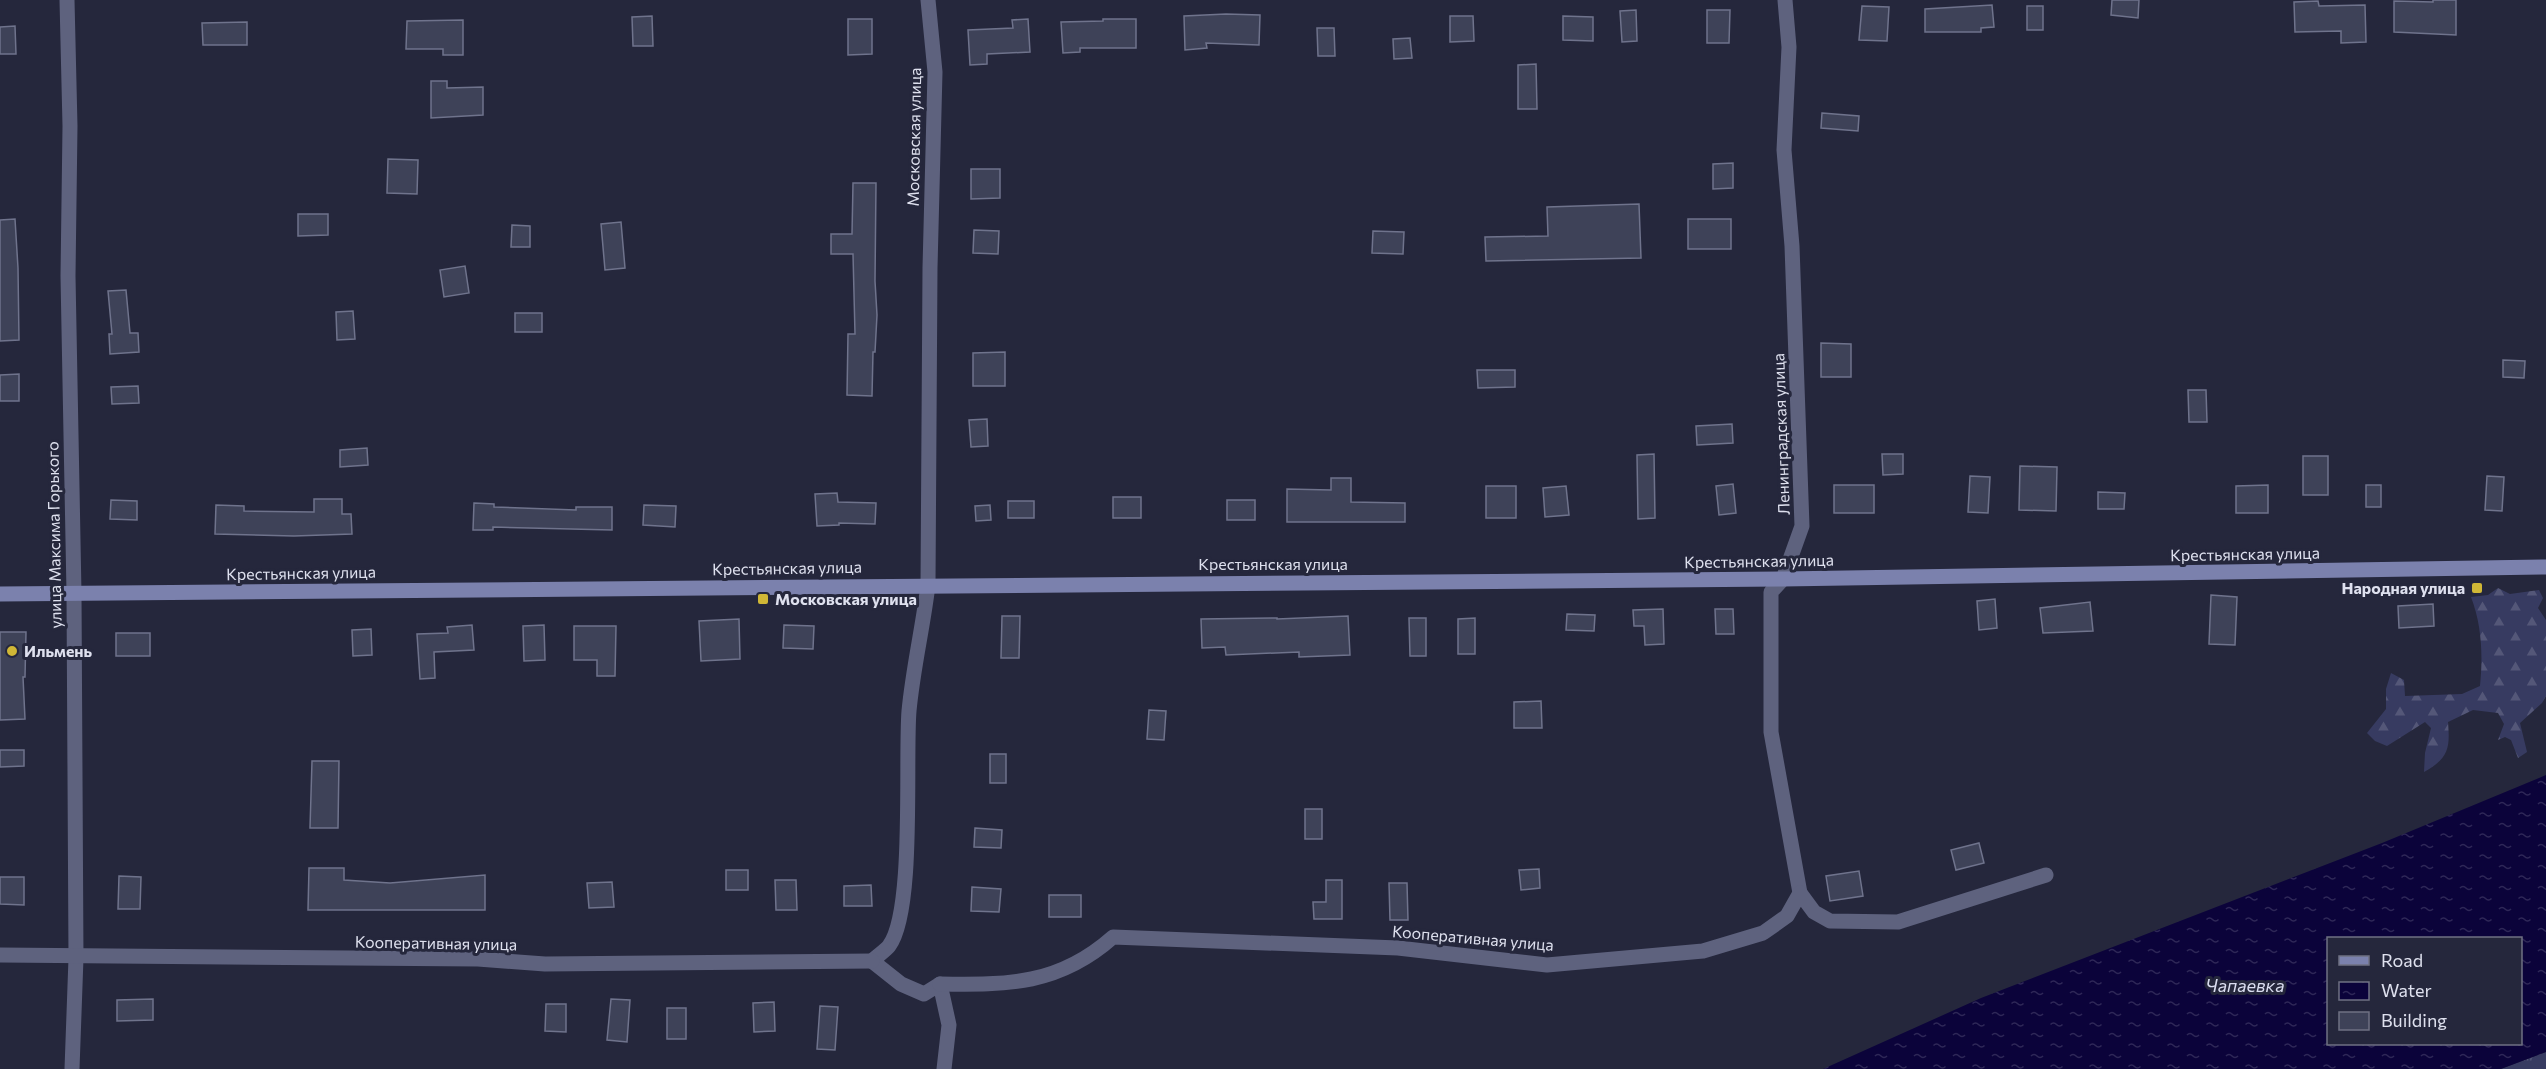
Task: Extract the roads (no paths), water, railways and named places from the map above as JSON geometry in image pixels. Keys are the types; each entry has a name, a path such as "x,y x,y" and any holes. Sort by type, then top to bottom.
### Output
{"street":[{"name":"улица Максима Горького","path":"67,0 70,126 68,276 74,593 76,958 72,1069"},
{"name":"Московская улица","path":"872,961 890,945 901,914 909,774 909,714 915,660 922,631 928,585 930,268 935,72 928,0"},
{"name":"Ленинградская улица","path":"1785,0 1790,47 1784,150 1792,246 1802,526 1783,579 1772,592 1771,732 1800,893"},
{"name":"Крестьянская улица","path":"0,594 1783,579 2546,567"},
{"path":"1800,893 1814,912 1830,921 1898,922 2046,875"},
{"name":"Кооперативная улица","path":"940,984 1002,985 1044,978 1078,963 1113,937 1398,948 1547,965 1703,951 1763,933 1787,916 1800,893"},
{"name":"Кооперативная улица","path":"0,955 76,958 478,960 545,964 872,961"},
{"path":"872,961 901,984 924,994 940,984 949,1025 944,1069"}],"water":[{"name":"Чапаевка","path":"2546,775 2546,1052 2501,1069 1823,1069 1981,998 2382,843"}],"place":[{"name":"Народная улица","path":"2477,588"},
{"name":"Московская улица","path":"763,599"},
{"name":"Ильмень","path":"12,651"}]}
